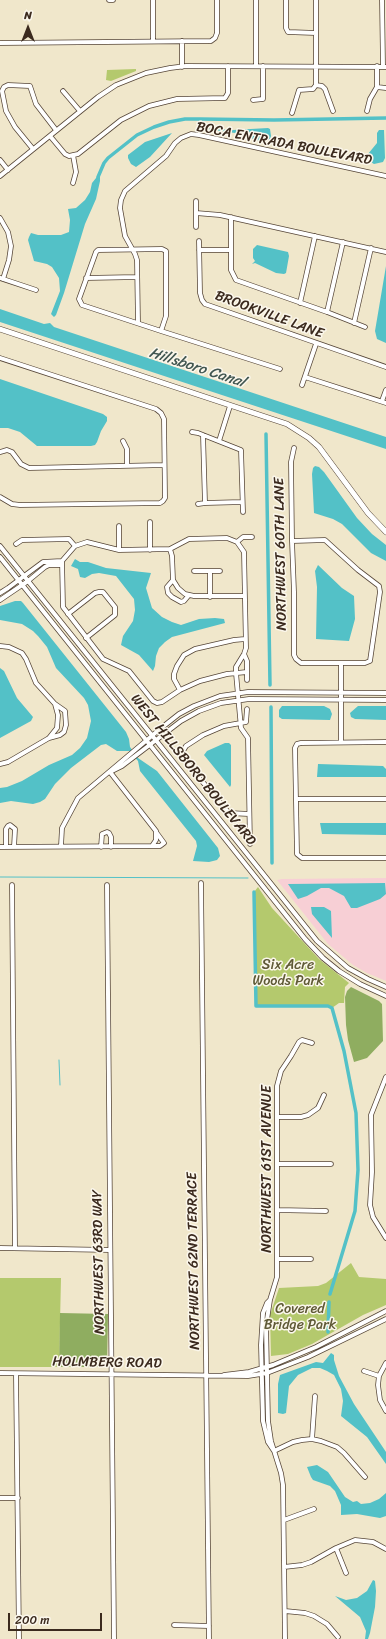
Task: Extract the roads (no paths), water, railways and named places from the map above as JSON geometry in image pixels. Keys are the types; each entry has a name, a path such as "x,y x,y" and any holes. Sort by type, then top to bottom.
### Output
{"main road":[{"path":"0,329 287,424 309,438 328,459 368,513 386,532"}],"street":[{"path":"153,0 153,41"},
{"path":"0,43 209,41 215,38 217,33 217,0"},
{"path":"256,0 256,66"},
{"path":"286,0 286,28 288,32 316,34"},
{"path":"316,0 316,85"},
{"path":"0,176 102,94 126,80 156,70 182,66 385,66 382,0"},
{"path":"182,41 182,66"},
{"path":"50,136 65,154 74,155 80,153 121,120 149,106 177,99 225,98 228,93 228,66"},
{"path":"253,100 263,100 262,66"},
{"path":"368,111 370,99 377,87 377,66"},
{"path":"33,149 15,127 6,111 2,91 4,87 8,85 30,86 36,104 56,130"},
{"path":"292,113 299,90 313,88 316,85 322,86 325,89 333,112"},
{"path":"377,87 386,88"},
{"path":"63,91 80,111"},
{"name":"BOCA ENTRADA BOULEVARD","path":"138,323 137,260 125,236 120,208 122,196 168,154 177,141 189,135 199,135 386,176"},
{"path":"73,183 76,174 74,155"},
{"path":"0,160 8,170"},
{"path":"196,201 196,227"},
{"path":"196,213 231,217 386,252"},
{"path":"231,217 232,273 236,280 365,327"},
{"path":"0,218 8,232 11,246 9,260 1,279 36,290"},
{"path":"300,303 314,236"},
{"name":"BROOKVILLE LANE","path":"199,241 200,293 205,304 301,336 316,344 386,367"},
{"path":"327,312 343,242"},
{"path":"161,331 166,316 166,251 162,248 96,252 79,299 82,305 161,331 280,369"},
{"path":"354,323 371,248"},
{"path":"199,250 231,250"},
{"path":"86,278 137,277"},
{"path":"302,385 316,344"},
{"path":"0,358 156,409 161,413 164,419 165,498 163,501 152,503 20,505 12,504 0,497"},
{"path":"305,377 384,402 386,390"},
{"path":"219,441 230,406"},
{"path":"192,432 204,435 241,450 243,512"},
{"path":"204,435 205,503"},
{"path":"123,441 127,449 127,466"},
{"name":"NORTHWEST 60TH LANE","path":"294,448 291,462 294,655 296,660 301,663 341,663"},
{"path":"0,452 7,450 12,452 21,464 29,468 164,465"},
{"path":"198,504 242,502"},
{"path":"150,522 150,550"},
{"path":"119,526 119,550"},
{"path":"237,542 243,537 252,537"},
{"path":"247,672 207,679 180,690 162,702 157,703 153,701 129,671 103,659 63,607 62,563 75,546 88,542 93,542 119,550 170,549 189,539 227,538 237,542 244,552 244,654 247,661 247,672 247,680"},
{"path":"16,544 22,540 68,539 75,546"},
{"path":"292,541 325,540 358,570 379,586 378,606 370,660 365,663 341,663 341,742"},
{"name":"WEST HILLSBORO BOULEVARD","path":"0,546 317,941 348,968 386,987"},
{"path":"170,549 172,556 173,580 178,588 189,596 244,596"},
{"name":"WEST HILLSBORO BOULEVARD","path":"0,558 314,949 332,966 352,979 386,996"},
{"path":"0,593 44,562 62,563"},
{"path":"0,600 28,581 45,567 62,563"},
{"path":"194,571 220,571"},
{"path":"210,571 210,597"},
{"path":"173,580 167,587 168,593 181,602 189,596"},
{"path":"68,614 95,593 99,592 103,592 115,607 115,615 86,638"},
{"path":"180,690 174,679 174,674 184,655 195,649 245,639"},
{"path":"0,646 16,649 26,659 36,683 57,709 58,722 57,728 49,738 8,762 0,764"},
{"path":"244,654 236,667 236,673 240,724 248,738 250,844"},
{"path":"61,846 62,828 75,802 85,791 110,772 122,766 132,758 146,740 174,718 194,706 220,696 238,693 386,693"},
{"path":"110,772 129,754 150,745 181,721 199,711 221,703 239,700 386,700"},
{"path":"49,738 57,737 64,732 67,719 63,708 54,704"},
{"path":"248,709 246,722 224,726 213,730 192,741 183,750 183,754 195,773 229,813 249,814"},
{"path":"386,742 301,743 297,744 295,748 297,854 302,858 386,858"},
{"path":"119,762 122,766"},
{"path":"0,847 160,846 164,843 156,831 110,772"},
{"path":"296,799 386,800"},
{"path":"6,847 6,829 10,825 15,829 14,847"},
{"path":"152,846 156,840 156,831"},
{"path":"101,846 102,834 106,832 110,835 111,847"},
{"name":"NORTHWEST 62ND TERRACE","path":"201,883 209,1639"},
{"path":"12,884 15,1248"},
{"name":"NORTHWEST 63RD WAY","path":"107,884 114,1639"},
{"name":"NORTHWEST 61ST AVENUE","path":"285,1639 284,1520 281,1473 274,1452 268,1421 266,1326 270,1300 277,1277 276,1086 281,1071 299,1042 302,1040 312,1043"},
{"path":"386,1077 371,1115 372,1172 370,1205 373,1217 386,1238"},
{"path":"277,1117 301,1117 308,1115 318,1108 324,1095"},
{"path":"277,1164 331,1164"},
{"path":"277,1210 326,1211"},
{"path":"0,1248 110,1250"},
{"path":"277,1259 311,1259"},
{"name":"NORTHWEST 61ST AVENUE","path":"270,1300 267,1302 263,1313 262,1326 263,1421 268,1442 274,1452"},
{"name":"HOLMBERG ROAD","path":"213,1376 249,1372 267,1367 316,1347 386,1311"},
{"name":"HOLMBERG ROAD","path":"0,1374 206,1375 235,1377 262,1374 323,1350 386,1319"},
{"path":"386,1363 379,1376 378,1393 386,1411"},
{"path":"364,1371 379,1376"},
{"path":"16,1374 19,1639"},
{"path":"312,1439 315,1396"},
{"path":"274,1452 293,1442 312,1439 321,1441 337,1447 350,1459 365,1477"},
{"path":"0,1498 18,1498"},
{"path":"284,1520 314,1509"},
{"path":"284,1567 302,1565 311,1562 336,1548 355,1540 373,1542 386,1548"},
{"path":"336,1548 346,1573"},
{"path":"285,1611 305,1613 314,1616 327,1624 338,1637"},
{"path":"174,1625 209,1626"}],"water":[{"path":"200,128 233,130 268,128 270,129 271,136 270,139 263,142 235,133"},
{"path":"379,130 384,130 385,158 383,162 374,164 369,161 368,154 377,143 377,133"},
{"path":"172,133 150,157 136,167 131,164 128,155 145,142"},
{"path":"100,173 100,181 96,199 85,224 64,293 54,317 51,314 60,291 59,278 52,267 47,264 34,261 28,240 31,233 38,235 61,235 69,232 70,220 68,209 76,208 85,200 90,192 92,183"},
{"path":"257,245 288,252 289,256 286,273 276,273 255,263 252,264 255,261 253,258 253,249"},
{"path":"386,266 386,343 377,339 375,331"},
{"name":"Hillsboro Canal","path":"0,309 44,324 50,323 54,327 386,437 386,449 0,322"},
{"path":"0,379 103,414 107,417 107,421 95,445 37,446 20,432 8,428 0,428"},
{"path":"315,466 319,467 324,472 357,518 372,534 386,545 386,561 371,553 342,524 333,519 314,513 312,474"},
{"path":"75,559 80,562 88,562 106,568 151,573 146,588 152,608 162,617 172,622 181,625 199,619 215,618 224,619 225,623 172,637 159,648 153,671 139,655 121,645 123,636 133,621 135,610 134,599 116,576 99,573 92,574 85,578 80,577 78,569 71,566"},
{"path":"318,565 342,588 354,596 355,619 349,641 316,639 317,587 315,571"},
{"path":"15,601 21,601 23,603 126,732 130,747 138,758 157,771 218,848 220,856 217,860 209,862 193,861 197,846 196,841 140,771 138,761 129,751 117,751 106,744 101,745 71,768 55,784 45,799 40,802 33,804 11,801 0,803 0,788 22,781 49,765 72,755 80,748 87,738 91,721 88,705 84,698 56,668 47,647 38,636 22,624 0,620 0,606"},
{"path":"0,668 4,671 17,698 33,717 31,721 0,738"},
{"path":"282,706 324,706 330,709 332,714 330,720 282,719 279,717 279,710"},
{"path":"358,706 386,706 386,720 355,719 351,717 350,713"},
{"path":"225,743 229,743 231,745 230,787 204,755 207,751"},
{"path":"318,764 383,766 386,769 386,777 317,777"},
{"path":"320,823 386,823 386,835 322,834"},
{"path":"385,883 386,894 380,899 357,908 351,908 344,896 329,888 321,888 298,899 288,884"},
{"path":"311,907 324,907 331,911 332,938 312,914"},
{"path":"331,1353 334,1355 339,1376 354,1404 386,1452 386,1464 367,1437 341,1416 343,1401 341,1389 334,1375 327,1371 320,1368 312,1368 298,1375 289,1386 286,1413 278,1413 278,1384 280,1375 316,1362 323,1363"},
{"path":"317,1465 328,1472 345,1497 353,1502 357,1501 361,1504 370,1503 379,1499 386,1493 386,1516 380,1518 357,1514 341,1515 341,1505 335,1491 330,1486 313,1480 311,1477 307,1467"},
{"path":"373,1580 375,1581 376,1591 375,1607 370,1633 368,1639 365,1639 366,1631 360,1617 335,1596 346,1600 357,1598 367,1591"}],"waterway":[{"path":"98,177 104,163 108,158 137,135 169,122 185,119 274,120 386,118"},
{"path":"266,434 270,685"},
{"path":"271,707 272,863"},
{"path":"0,877 248,878"},
{"path":"254,892 256,1006 328,1006 332,1008 344,1051 356,1113 358,1170 355,1211 330,1294"},
{"path":"59,1060 60,1085"},
{"path":"328,1332 329,1302"}],"park label":[{"name":"Six Acre Woods Park","path":"288,974"},
{"name":"Covered Bridge Park","path":"300,1318"}]}
